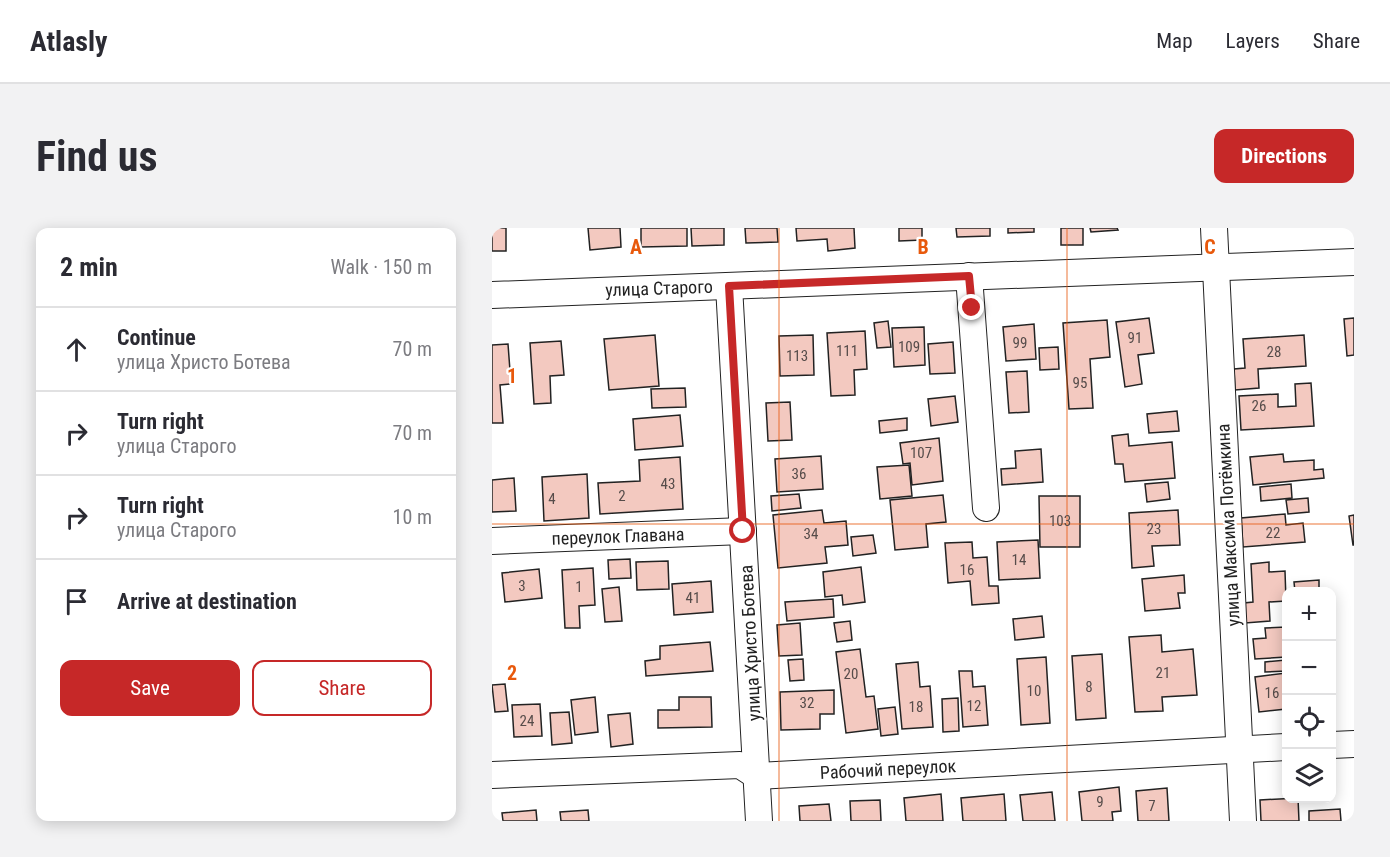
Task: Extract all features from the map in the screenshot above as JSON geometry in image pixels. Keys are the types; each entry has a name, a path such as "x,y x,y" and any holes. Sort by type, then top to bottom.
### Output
{"street":[{"name":"улица Максима Потёмкина","path":"1214,228 1243,821"},
{"name":"улица Старого","path":"492,295 1354,261"},
{"path":"969,276 986,508"},
{"name":"улица Христо Ботева","path":"729,286 759,821"},
{"name":"переулок Главана","path":"492,541 743,531"},
{"path":"1336,745 1354,744"},
{"name":"Рабочий переулок","path":"492,775 740,765 757,776 1282,747"}],"building":[{"path":"492,228 506,228 506,251 492,251"},
{"path":"588,228 620,228 621,247 590,250"},
{"path":"641,228 687,228 687,246 641,247"},
{"path":"691,228 724,228 724,245 692,246"},
{"path":"745,228 777,228 778,242 746,243"},
{"path":"796,228 854,228 855,248 828,251 827,239 797,241"},
{"path":"899,228 922,228 922,240 899,241"},
{"path":"956,228 990,228 990,236 957,237"},
{"path":"1008,228 1034,228 1034,232 1008,233"},
{"path":"1061,228 1083,228 1083,245 1061,245"},
{"path":"1090,228 1117,228 1118,230 1091,232"},
{"path":"1149,318 1154,353 1138,355 1142,384 1125,387 1116,322"},
{"path":"1354,318 1354,355 1347,356 1344,319"},
{"path":"1107,320 1110,357 1090,359 1093,408 1069,409 1063,323"},
{"path":"888,321 891,347 877,348 874,323"},
{"path":"1034,324 1036,359 1006,361 1003,327"},
{"path":"924,327 925,365 894,367 892,328"},
{"path":"865,331 867,369 854,370 855,395 831,396 827,333"},
{"path":"655,335 659,386 609,390 604,339"},
{"path":"813,335 814,375 780,376 779,336"},
{"path":"1304,335 1306,366 1258,369 1259,388 1235,390 1234,369 1245,368 1243,339"},
{"path":"561,341 564,375 550,376 551,403 534,404 530,343"},
{"path":"953,342 955,373 930,374 928,344"},
{"path":"508,344 511,384 500,385 503,423 492,423 492,345"},
{"path":"1058,347 1059,369 1040,370 1039,348"},
{"path":"1027,371 1029,412 1009,413 1006,372"},
{"path":"1311,383 1314,426 1241,430 1239,396 1278,394 1278,407 1296,406 1295,384"},
{"path":"685,388 686,407 652,408 651,389"},
{"path":"955,396 958,422 931,426 928,399"},
{"path":"790,402 792,440 768,441 766,403"},
{"path":"1177,411 1179,431 1149,433 1147,414"},
{"path":"680,415 683,446 635,450 633,419"},
{"path":"907,418 907,430 880,433 879,421"},
{"path":"1128,434 1129,446 1172,442 1175,478 1125,482 1123,464 1115,464 1112,436"},
{"path":"939,438 943,481 912,485 910,463 903,464 900,443"},
{"path":"1041,449 1043,482 1002,485 1001,469 1016,468 1015,451"},
{"path":"1283,454 1284,462 1314,460 1314,470 1323,469 1324,478 1253,485 1250,457"},
{"path":"821,456 823,489 777,492 775,459"},
{"path":"680,457 683,509 600,514 598,483 640,481 639,460"},
{"path":"909,465 912,496 880,499 877,467"},
{"path":"587,474 589,518 544,521 542,477"},
{"path":"514,478 516,511 492,512 492,480"},
{"path":"1168,482 1170,499 1147,502 1145,484"},
{"path":"1291,484 1292,498 1261,501 1260,487"},
{"path":"799,494 801,508 772,511 771,496"},
{"path":"943,495 946,522 926,524 928,547 895,550 890,500"},
{"path":"1039,496 1080,496 1080,547 1040,547"},
{"path":"1308,498 1309,512 1288,514 1286,500"},
{"path":"822,510 824,523 846,521 848,545 825,547 827,563 778,568 773,515"},
{"path":"1178,510 1180,545 1152,546 1154,566 1132,568 1129,513"},
{"path":"1285,514 1286,525 1303,523 1305,542 1243,547 1241,518"},
{"path":"1354,515 1354,545 1353,545 1349,516"},
{"path":"873,535 876,553 853,556 851,537"},
{"path":"1038,540 1040,578 999,580 997,542"},
{"path":"972,542 973,558 987,557 989,586 998,586 999,603 972,605 970,581 948,583 945,543"},
{"path":"630,559 631,578 609,579 608,560"},
{"path":"668,561 669,589 637,590 636,562"},
{"path":"1269,562 1269,572 1285,571 1286,587 1282,587 1282,601 1269,602 1270,621 1245,623 1244,603 1253,602 1251,564"},
{"path":"861,567 865,602 843,605 842,595 825,597 823,572"},
{"path":"593,568 595,605 579,606 580,628 565,628 562,570"},
{"path":"539,569 542,598 505,602 502,573"},
{"path":"1184,575 1185,593 1178,593 1180,608 1145,611 1142,579"},
{"path":"1319,580 1319,587 1294,587 1294,582"},
{"path":"711,581 713,612 674,615 672,584"},
{"path":"619,587 622,621 605,622 602,589"},
{"path":"833,599 834,617 787,621 785,602"},
{"path":"1042,616 1044,637 1015,640 1013,619"},
{"path":"850,621 852,640 837,642 834,623"},
{"path":"800,623 802,655 779,656 777,625"},
{"path":"1282,627 1282,657 1255,659 1253,639 1266,638 1265,628"},
{"path":"1161,635 1162,652 1193,649 1197,695 1162,697 1163,711 1135,712 1129,637"},
{"path":"710,642 713,671 646,676 645,661 660,659 660,646"},
{"path":"860,649 866,697 874,696 878,729 846,733 836,652"},
{"path":"1102,654 1106,718 1076,720 1072,656"},
{"path":"1046,657 1050,723 1021,725 1017,659"},
{"path":"803,659 804,680 790,681 788,660"},
{"path":"1282,660 1282,671 1265,672 1265,662"},
{"path":"918,662 920,687 930,686 933,727 902,729 896,664"},
{"path":"959,671 972,671 973,687 985,686 988,725 963,727"},
{"path":"1282,674 1282,709 1259,712 1255,677"},
{"path":"505,684 508,711 495,712 492,685"},
{"path":"834,690 834,714 820,714 820,729 781,730 780,692"},
{"path":"595,697 598,732 575,735 571,700"},
{"path":"679,697 711,697 712,727 658,728 658,710 679,710"},
{"path":"958,698 959,731 943,732 942,699"},
{"path":"540,704 542,736 514,737 512,705"},
{"path":"895,707 898,734 881,736 878,709"},
{"path":"569,712 572,743 552,745 550,713"},
{"path":"630,713 633,744 611,747 608,715"},
{"path":"1119,787 1121,811 1112,812 1113,821 1082,821 1079,792"},
{"path":"1167,788 1169,821 1138,821 1136,791"},
{"path":"1052,792 1055,821 1023,821 1020,795"},
{"path":"941,794 943,821 906,821 904,798"},
{"path":"1004,794 1006,821 963,821 961,798"},
{"path":"1282,799 1282,803 1298,803 1299,821 1261,821 1260,800"},
{"path":"880,800 881,821 851,821 850,801"},
{"path":"829,804 831,821 800,821 799,806"},
{"path":"1340,809 1341,821 1309,821 1309,811"},
{"path":"536,810 537,821 503,821 502,813"},
{"path":"588,810 589,821 561,821 560,812"}],"route":[{"path":"743,531 729,286 969,276 972,308"}]}
